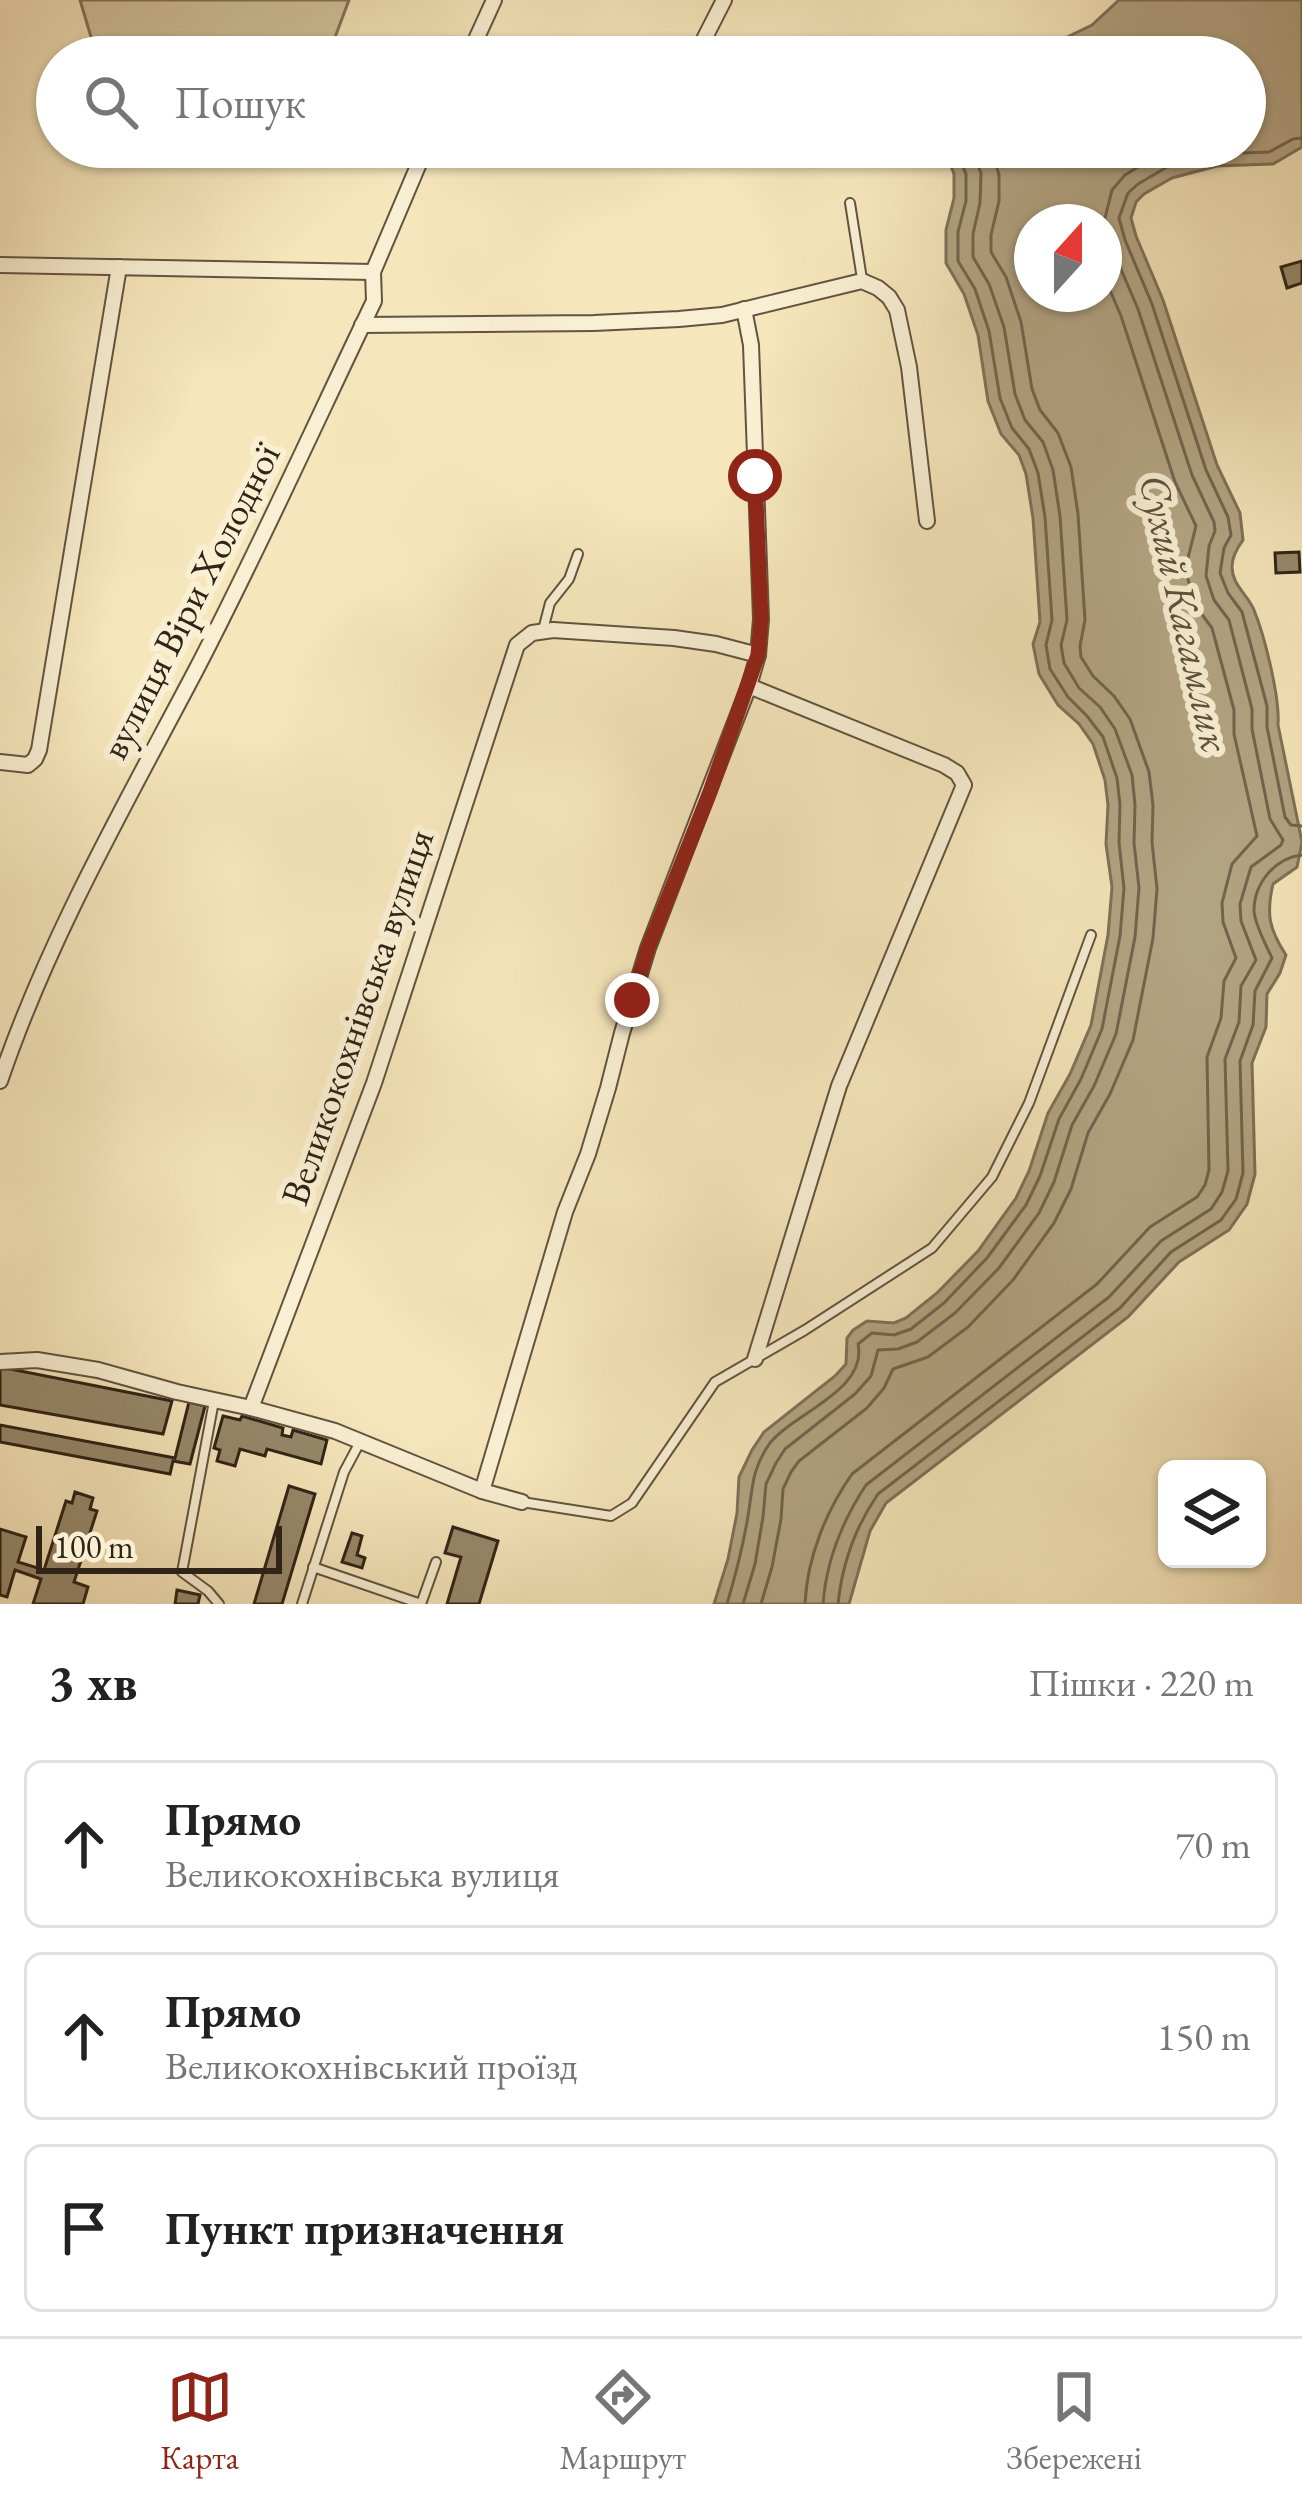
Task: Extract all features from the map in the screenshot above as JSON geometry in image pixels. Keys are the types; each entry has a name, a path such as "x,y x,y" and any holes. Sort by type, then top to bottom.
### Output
{"street":[{"path":"478,36 494,0"},
{"path":"706,36 724,0"},
{"name":"вулиця Віри Холодної","path":"0,1081 21,1019 95,860 199,665 374,301 373,272 417,168"},
{"path":"0,265 373,272"},
{"path":"0,762 28,765 39,750 119,267"},
{"path":"362,325 638,322 722,315 862,280 878,287 897,310 909,367 927,521"},
{"path":"482,1491 648,948 758,655 761,619 752,367 744,310"},
{"path":"543,632 674,638 758,655"},
{"name":"Великокохнівська вулиця","path":"251,1408 374,1083 517,645 532,633 543,632"},
{"path":"749,686 944,765 964,785 839,1086 755,1359"},
{"path":"0,1362 37,1360 98,1370 251,1408 335,1431 482,1491 522,1502"}],"lane":[{"path":"850,203 862,280"},
{"path":"543,632 550,603 568,579 578,554"},
{"path":"522,1502 611,1516 632,1503 715,1382 932,1248 992,1177 1029,1103 1090,935"},
{"path":"214,1402 178,1572 219,1604"},
{"path":"302,1604 344,1472 360,1442"},
{"path":"314,1567 421,1604 436,1562"}],"shaded area":[{"path":"80,0 349,0 336,36 91,36"}],"water":[{"path":"1119,0 1302,0 1302,147 1266,164 1266,36 1069,36 1092,25"},
{"name":"Сухий Кагамлик","path":"952,168 1210,168 1172,178 1144,194 1131,218 1217,465 1240,513 1243,540 1234,556 1233,573 1254,610 1267,651 1302,842 1297,867 1273,884 1271,895 1270,921 1286,955 1267,994 1266,1027 1252,1063 1255,1174 1247,1204 1229,1230 1179,1262 1128,1317 886,1503 870,1531 849,1604 714,1604 728,1559 739,1477 764,1432 846,1364 847,1338 853,1330 867,1321 894,1323 906,1318 937,1293 978,1251 1016,1198 1048,1113 1091,1025 1108,935 1112,887 1105,780 1093,744 1058,705 1039,674 1033,644 1040,622 1026,474 1019,455 1001,434 988,401 978,335 964,294 946,263 946,230 954,198"}],"building":[{"path":"1302,261 1302,283 1287,288 1281,267"},
{"path":"1299,552 1300,572 1276,573 1275,553"},
{"path":"0,1367 172,1401 163,1434 0,1405"},
{"path":"189,1402 205,1406 190,1464 173,1461 170,1474 0,1442 0,1425 175,1458"},
{"path":"223,1416 240,1420 242,1416 283,1428 282,1435 291,1437 293,1430 327,1440 321,1464 267,1449 265,1456 240,1449 235,1466 217,1461 220,1450 214,1448"},
{"path":"289,1486 315,1494 282,1604 254,1604"},
{"path":"75,1492 93,1498 90,1509 97,1511 74,1582 88,1587 83,1604 33,1604 41,1579 15,1570 7,1597 0,1595 0,1529 26,1537 18,1562 44,1570 66,1501 72,1503"},
{"path":"453,1527 498,1541 479,1604 447,1604 461,1557 445,1553"},
{"path":"352,1533 362,1536 357,1555 365,1558 362,1568 342,1562"},
{"path":"177,1590 200,1595 198,1604 175,1604"}],"route":[{"path":"632,1000 758,655 761,619 755,476"}]}
